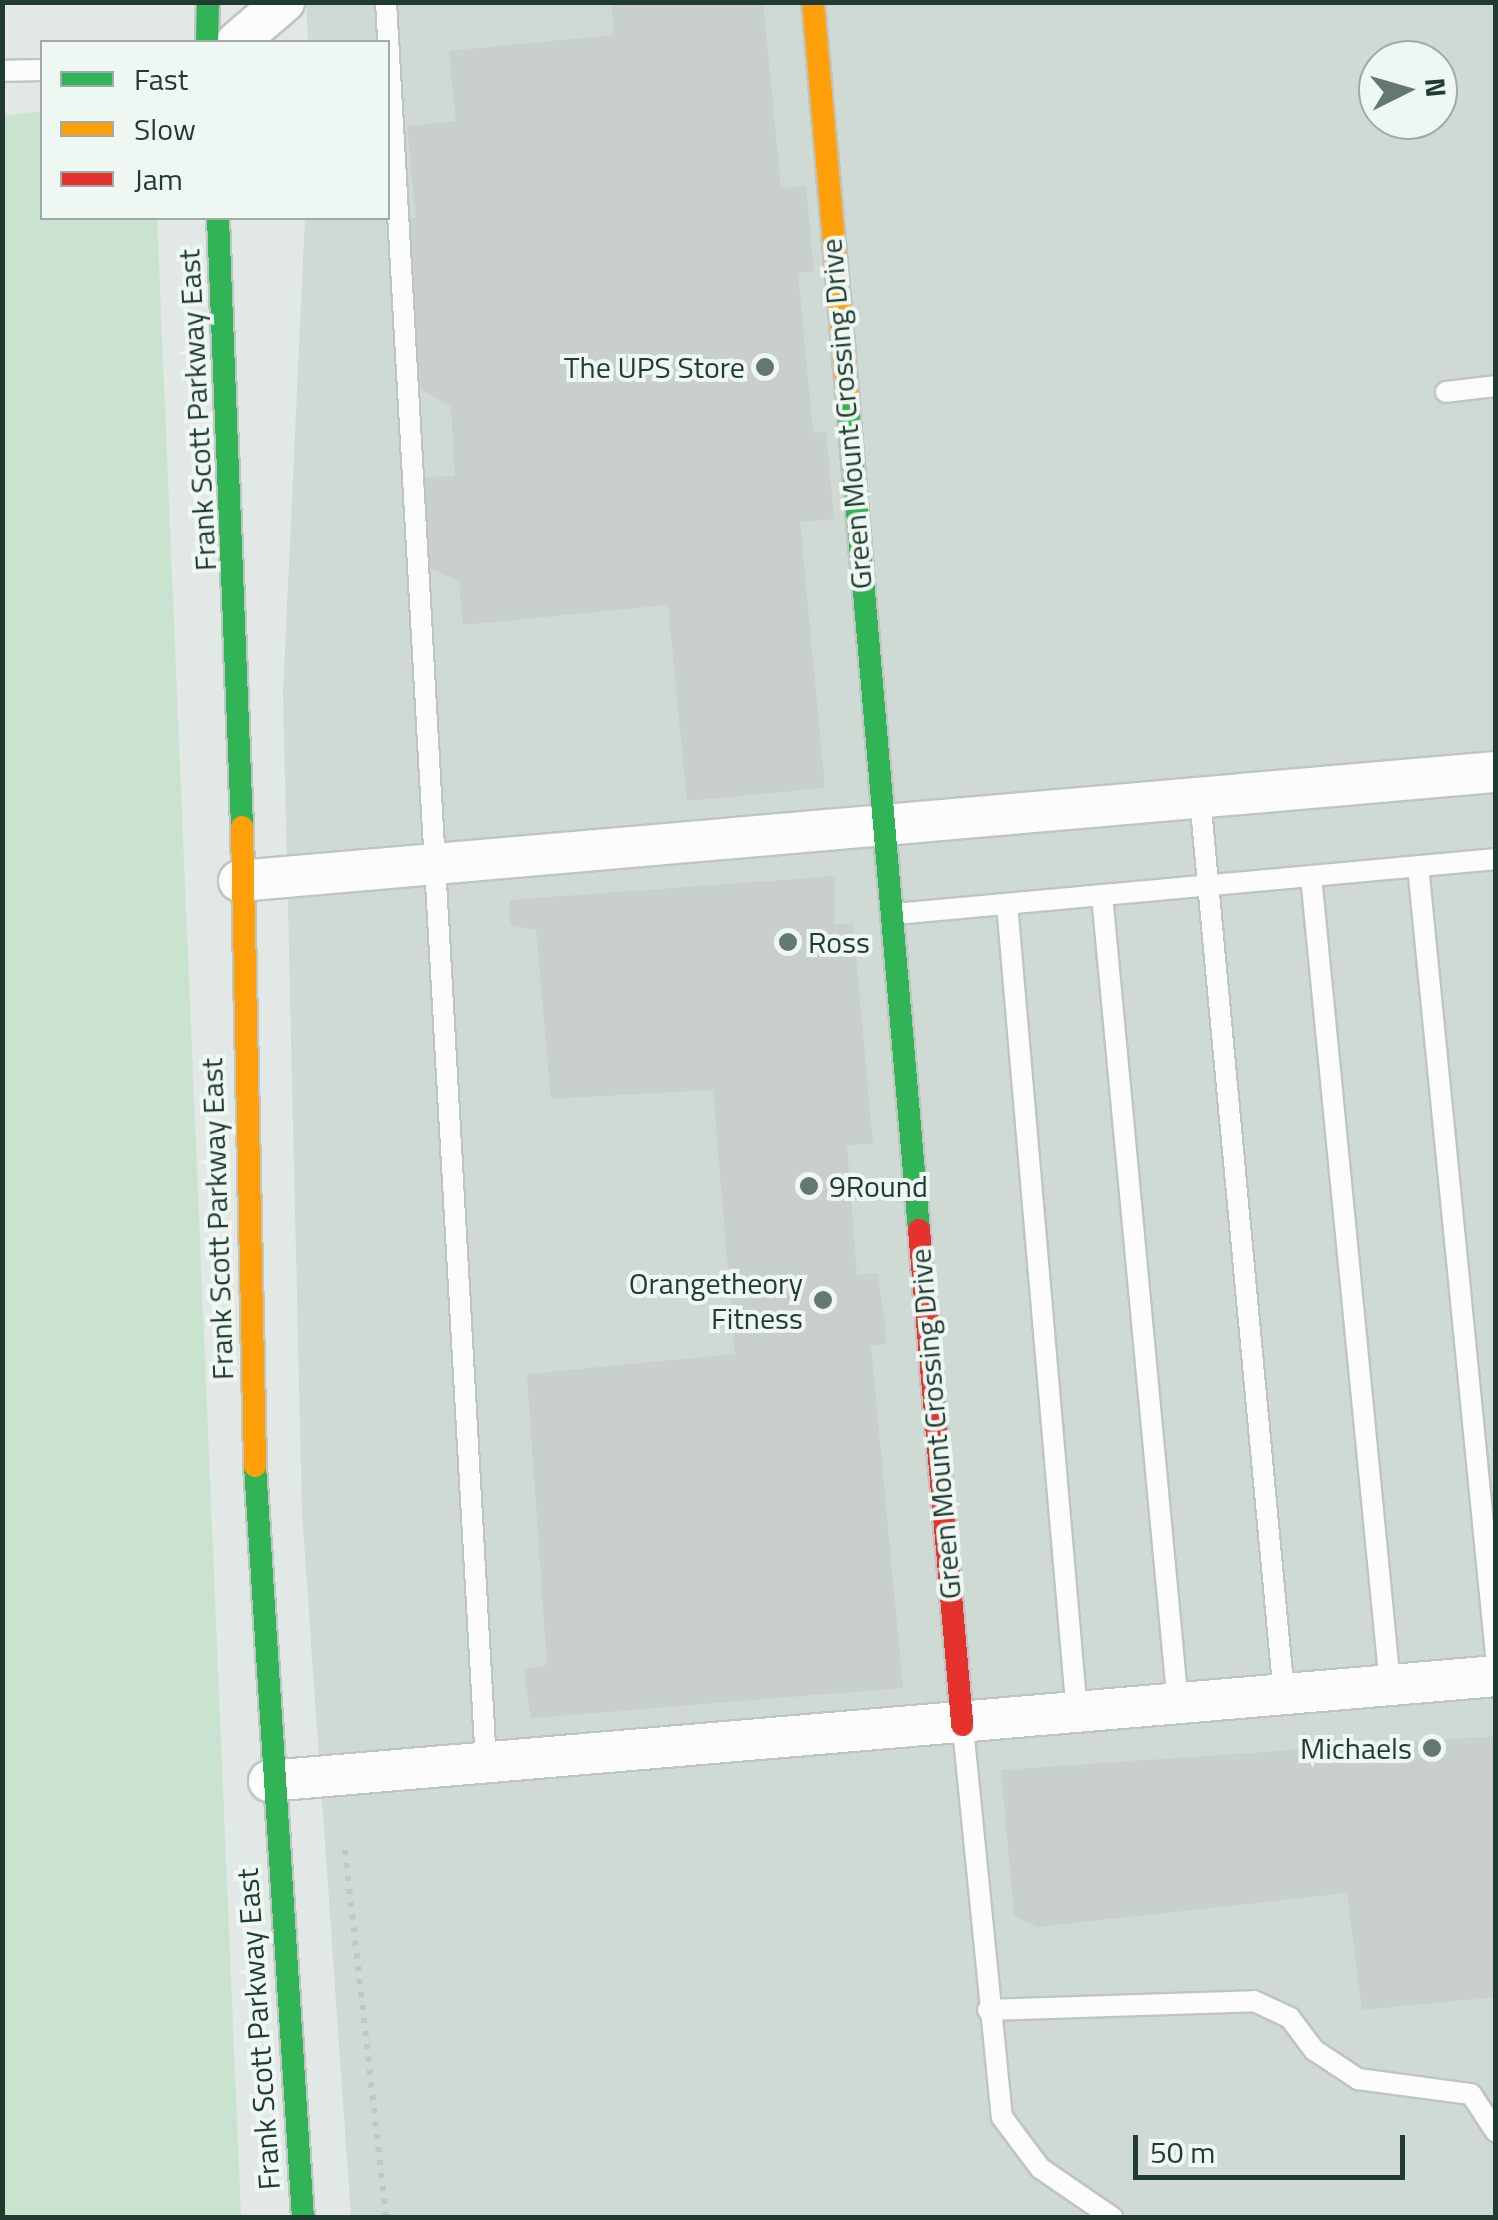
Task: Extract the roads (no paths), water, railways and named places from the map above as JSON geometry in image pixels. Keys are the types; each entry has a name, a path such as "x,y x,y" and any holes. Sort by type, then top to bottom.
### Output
{"main road":[{"path":"207,40 208,2"},
{"name":"Green Mount Crossing Drive","path":"812,2 880,826 962,1724"},
{"name":"Frank Scott Parkway East","path":"218,220 269,1781 303,2218"}],"street":[{"path":"239,40 284,2"},
{"path":"239,881 1496,772"},
{"path":"269,1781 1496,1676"}],"lane":[{"path":"386,2 388,40"},
{"path":"2,71 40,70"},
{"path":"390,77 486,1763"},
{"path":"1446,392 1496,386"},
{"path":"1200,798 1284,1695"},
{"path":"888,914 1496,859"},
{"path":"1418,866 1496,1654"},
{"path":"1311,876 1390,1685"},
{"path":"1102,895 1178,1705"},
{"path":"1007,904 1077,1714"},
{"path":"962,1724 988,2010 1002,2117 1040,2168 1113,2218"},
{"path":"988,2010 1254,2001 1290,2018 1314,2050 1358,2079 1472,2094 1496,2132"}],"place":[{"name":"The UPS Store","path":"765,367"},
{"name":"Ross","path":"788,942"},
{"name":"9Round","path":"809,1186"},
{"name":"Orangetheory Fitness","path":"823,1300"},
{"name":"Michaels","path":"1432,1748"}]}
